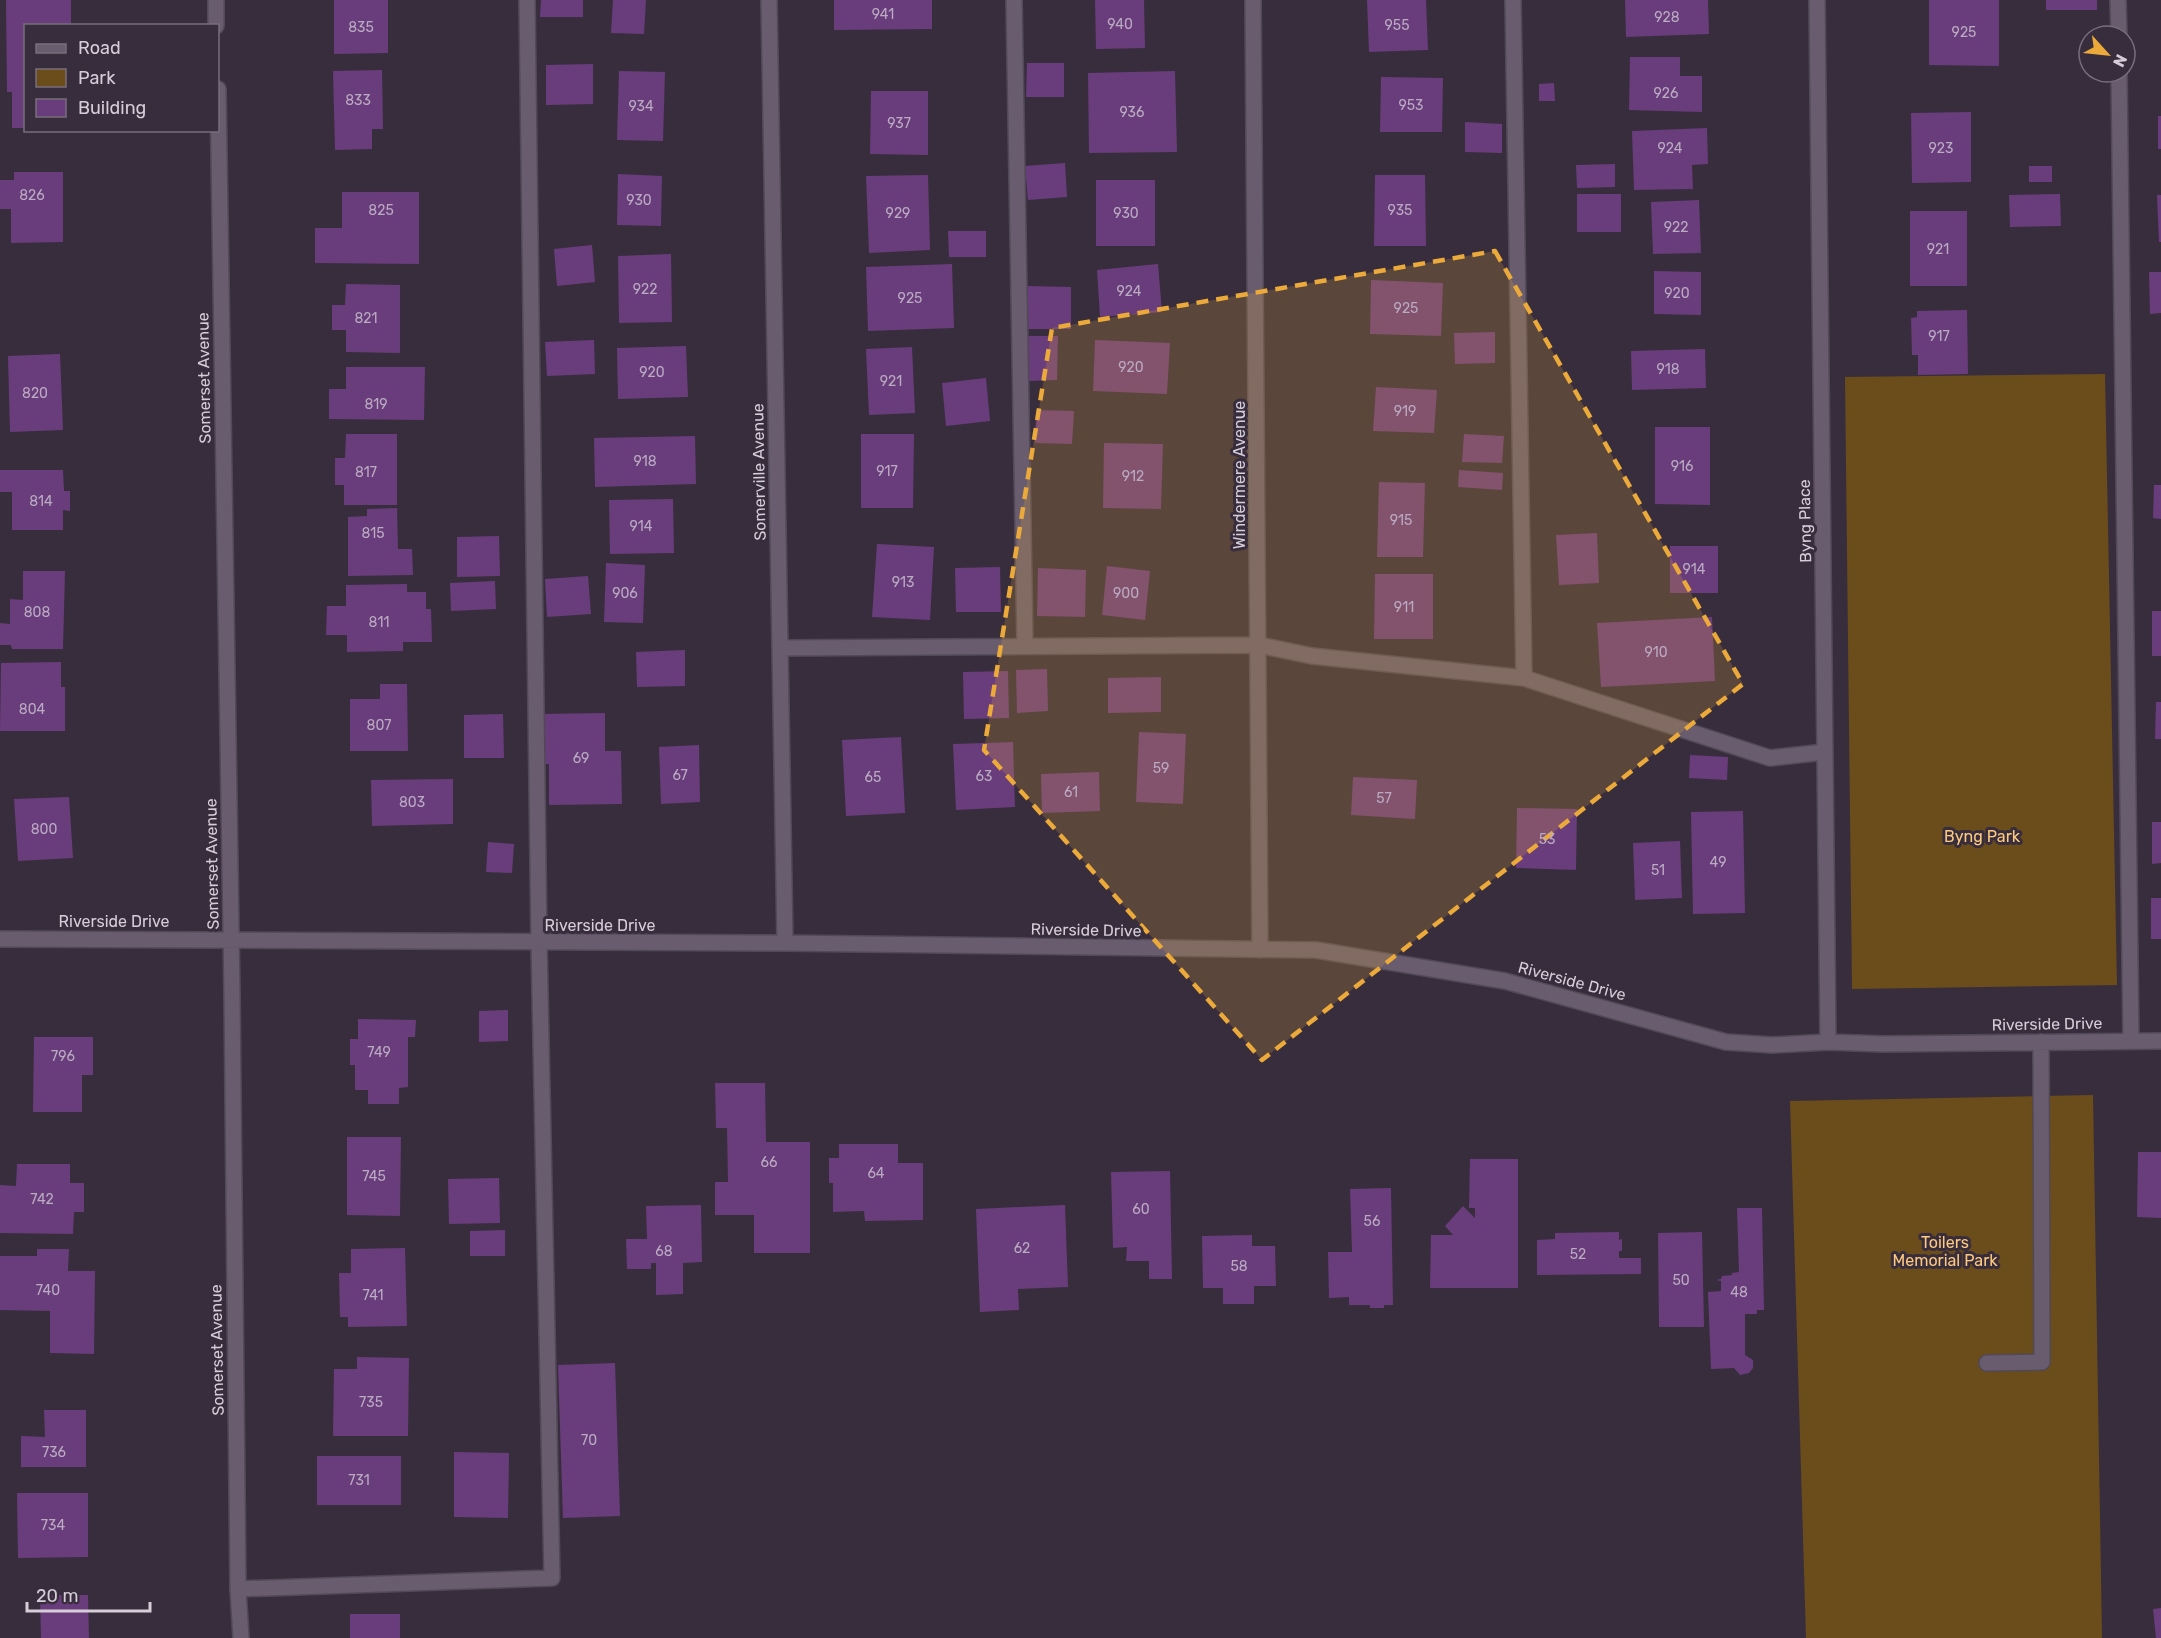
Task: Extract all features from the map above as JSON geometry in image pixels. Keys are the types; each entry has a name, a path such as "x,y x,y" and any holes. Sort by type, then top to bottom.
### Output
{"street":[{"path":"216,0 216,24"},
{"path":"238,1589 552,1578 539,943 527,0"},
{"name":"Somerville Avenue","path":"769,0 785,944"},
{"path":"1014,0 1025,646"},
{"name":"Windermere Avenue","path":"1253,0 1260,950"},
{"path":"1513,0 1524,678"},
{"name":"Byng Place","path":"1817,0 1828,1042"},
{"path":"2118,0 2119,24"},
{"path":"2119,84 2131,1041"},
{"name":"Somerset Avenue","path":"219,132 238,1589 241,1638"},
{"path":"780,648 1259,645 1312,656 1524,678 1770,758 1825,752"},
{"name":"Riverside Drive","path":"0,939 1316,950 1504,981 1726,1042 1772,1045 1828,1042 1884,1044 2161,1041"},
{"path":"1987,1363 2042,1362 2042,1042"}],"highlighted area":[{"path":"1495,251 1743,684 1262,1060 984,750 1052,328"}],"green space":[{"name":"Byng Park","path":"2105,374 2117,985 1852,989 1845,377"},
{"name":"Toilers Memorial Park","path":"2093,1095 2102,1638 1806,1638 1790,1101"}],"building":[{"path":"6,0 71,0 71,24 24,24 24,128 12,128 12,92 7,92"},
{"path":"334,0 388,0 388,53 334,54"},
{"path":"541,0 583,0 583,17 540,17"},
{"path":"613,0 646,0 644,34 611,33"},
{"path":"834,0 932,0 932,29 834,30"},
{"path":"1095,0 1144,0 1145,48 1096,49"},
{"path":"1367,0 1426,0 1428,50 1369,52"},
{"path":"1625,0 1708,0 1709,34 1626,37"},
{"path":"1929,0 1999,0 1999,66 1929,65"},
{"path":"2046,0 2097,0 2097,10 2046,10"},
{"path":"1630,57 1680,57 1680,76 1702,76 1702,112 1629,110"},
{"path":"1027,63 1064,63 1064,97 1026,97"},
{"path":"593,64 593,104 546,105 546,65"},
{"path":"382,70 383,129 372,129 372,149 335,150 333,71"},
{"path":"619,71 665,72 663,141 617,140"},
{"path":"1175,71 1177,152 1089,153 1088,73"},
{"path":"1381,77 1443,78 1442,132 1380,132"},
{"path":"1554,83 1555,101 1539,101 1539,84"},
{"path":"871,91 928,91 928,155 870,154"},
{"path":"1971,112 1971,182 1912,183 1911,113"},
{"path":"2158,116 2161,116 2161,149 2158,149"},
{"path":"1465,122 1502,124 1502,153 1465,152"},
{"path":"1707,128 1708,164 1692,165 1693,189 1634,190 1632,131"},
{"path":"1065,163 1067,197 1028,200 1025,166"},
{"path":"1615,164 1615,187 1577,188 1576,165"},
{"path":"2029,166 2052,166 2052,182 2029,182"},
{"path":"14,172 63,172 63,242 11,243 11,209 0,209 0,180 14,180"},
{"path":"618,174 662,176 661,226 617,225"},
{"path":"928,175 930,250 869,253 866,176"},
{"path":"1375,175 1425,175 1426,246 1374,246"},
{"path":"1096,180 1155,180 1155,246 1096,246"},
{"path":"342,192 419,192 419,264 315,263 315,228 342,228"},
{"path":"1577,194 1621,194 1621,232 1577,232"},
{"path":"2060,194 2061,226 2010,227 2009,195"},
{"path":"2157,195 2161,195 2161,242 2159,242"},
{"path":"1699,200 1701,253 1653,254 1651,202"},
{"path":"1910,211 1967,211 1967,286 1910,286"},
{"path":"948,231 986,231 986,257 949,257"},
{"path":"592,245 595,282 557,286 554,249"},
{"path":"671,254 672,322 619,323 618,256"},
{"path":"952,264 954,328 868,331 866,267"},
{"path":"1158,264 1162,312 1100,317 1097,270"},
{"path":"1654,271 1701,272 1701,315 1654,314"},
{"path":"2149,272 2161,272 2161,313 2150,314"},
{"path":"1371,280 1443,283 1441,336 1370,334"},
{"path":"346,284 400,285 400,353 346,352 346,330 332,330 332,305 345,305"},
{"path":"1028,286 1071,287 1071,329 1028,329"},
{"path":"1967,310 1968,374 1918,375 1918,355 1912,355 1911,318 1917,317 1917,311"},
{"path":"1495,332 1495,363 1455,364 1454,333"},
{"path":"1028,336 1058,336 1057,380 1027,381"},
{"path":"594,340 595,374 547,376 545,342"},
{"path":"1095,340 1170,343 1167,394 1093,391"},
{"path":"686,346 688,397 618,399 617,348"},
{"path":"912,347 915,413 869,415 866,349"},
{"path":"1705,349 1706,388 1632,390 1631,351"},
{"path":"60,354 63,430 10,432 8,356"},
{"path":"346,367 425,367 424,420 329,419 329,389 346,389"},
{"path":"986,378 990,421 946,426 942,383"},
{"path":"1376,387 1437,390 1434,433 1373,431"},
{"path":"1036,410 1074,411 1072,444 1035,443"},
{"path":"1655,427 1710,427 1710,505 1655,504"},
{"path":"346,434 397,434 397,505 344,505 344,485 335,485 335,458 345,458"},
{"path":"861,434 914,434 913,508 861,508"},
{"path":"1464,434 1504,436 1502,463 1462,462"},
{"path":"695,436 696,484 595,487 594,438"},
{"path":"1104,443 1163,444 1161,509 1103,508"},
{"path":"0,470 63,470 64,491 70,491 70,511 63,510 63,530 12,530 12,492 0,492"},
{"path":"1459,470 1503,473 1502,490 1458,487"},
{"path":"1379,482 1425,483 1423,557 1377,557"},
{"path":"2154,485 2161,485 2161,519 2153,518"},
{"path":"673,499 674,553 610,554 609,500"},
{"path":"397,508 398,549 412,549 413,575 348,576 348,517 367,516 367,509"},
{"path":"1597,533 1599,583 1559,585 1556,535"},
{"path":"499,536 500,576 457,577 457,537"},
{"path":"877,544 934,547 930,620 872,617"},
{"path":"1670,546 1718,546 1718,593 1670,593"},
{"path":"606,563 645,565 643,623 604,622"},
{"path":"1107,566 1150,571 1145,620 1102,615"},
{"path":"1000,567 1001,612 956,612 955,568"},
{"path":"1038,568 1086,570 1085,617 1037,616"},
{"path":"23,571 65,571 63,649 12,649 11,645 0,645 0,623 10,624 10,599 23,600"},
{"path":"1375,574 1433,574 1433,639 1374,639"},
{"path":"588,576 591,614 547,617 545,579"},
{"path":"495,581 496,609 451,611 450,583"},
{"path":"407,584 407,592 426,592 426,609 431,609 432,642 403,642 403,651 347,652 347,635 326,635 327,606 346,606 346,585"},
{"path":"2152,611 2161,611 2161,656 2152,656"},
{"path":"1712,617 1715,681 1601,687 1597,623"},
{"path":"685,650 685,686 637,687 636,652"},
{"path":"61,662 61,687 65,687 65,731 0,731 1,663"},
{"path":"1047,669 1048,711 1017,713 1016,670"},
{"path":"1008,671 1009,718 964,719 963,672"},
{"path":"1161,677 1161,712 1108,713 1108,678"},
{"path":"380,684 407,684 408,751 350,751 350,699 380,699"},
{"path":"2156,702 2161,702 2161,739 2155,739"},
{"path":"605,713 605,751 621,751 622,804 549,805 549,764 541,764 541,714"},
{"path":"503,714 504,758 464,758 464,715"},
{"path":"1139,732 1186,734 1183,804 1136,802"},
{"path":"901,737 905,813 846,816 842,740"},
{"path":"1013,742 1015,807 956,810 953,744"},
{"path":"699,745 700,802 661,804 659,747"},
{"path":"1690,755 1728,757 1727,780 1689,778"},
{"path":"1099,772 1100,811 1042,813 1041,774"},
{"path":"1353,777 1417,780 1415,819 1351,815"},
{"path":"453,779 453,824 372,826 371,780"},
{"path":"69,797 73,858 18,861 14,799"},
{"path":"1517,808 1577,809 1576,870 1516,868"},
{"path":"1743,811 1745,913 1693,914 1691,812"},
{"path":"2152,822 2161,822 2161,863 2152,864"},
{"path":"1680,841 1682,898 1635,900 1633,843"},
{"path":"488,842 514,844 512,873 486,872"},
{"path":"2151,898 2161,898 2161,939 2151,939"},
{"path":"508,1010 508,1041 479,1042 479,1011"},
{"path":"358,1019 416,1020 415,1037 408,1037 408,1087 399,1088 399,1104 368,1104 368,1090 355,1090 355,1065 350,1065 350,1039 358,1039"},
{"path":"34,1037 93,1037 93,1075 82,1075 82,1112 33,1112"},
{"path":"715,1083 765,1083 766,1142 810,1142 810,1253 754,1253 754,1215 715,1215 715,1182 728,1182 727,1128 716,1128"},
{"path":"347,1137 401,1137 400,1216 347,1215"},
{"path":"839,1144 898,1144 898,1163 923,1163 923,1220 865,1221 864,1211 833,1212 833,1183 829,1183 829,1158 839,1158"},
{"path":"2138,1152 2161,1152 2161,1218 2137,1217"},
{"path":"1470,1159 1518,1159 1518,1288 1430,1288 1431,1235 1453,1235 1445,1226 1463,1206 1475,1218 1475,1208 1469,1208"},
{"path":"17,1164 70,1164 70,1183 84,1183 84,1212 74,1212 73,1234 0,1233 0,1185 16,1186"},
{"path":"1170,1171 1172,1279 1149,1279 1149,1261 1126,1261 1127,1247 1113,1248 1111,1172"},
{"path":"499,1178 500,1223 449,1224 448,1179"},
{"path":"1391,1188 1393,1305 1384,1305 1384,1308 1370,1308 1370,1305 1349,1305 1349,1297 1329,1298 1328,1252 1352,1252 1350,1189"},
{"path":"701,1205 702,1262 683,1263 683,1294 656,1295 656,1263 651,1263 651,1269 627,1269 626,1239 647,1239 646,1206"},
{"path":"1065,1205 1068,1287 1018,1289 1019,1310 980,1312 976,1209"},
{"path":"1737,1208 1762,1208 1764,1310 1757,1310 1757,1314 1745,1314 1745,1355 1753,1360 1753,1368 1749,1373 1740,1375 1734,1368 1711,1369 1708,1292 1721,1291 1721,1281 1716,1280 1721,1279 1722,1276 1739,1272"},
{"path":"505,1230 505,1256 470,1256 470,1231"},
{"path":"1619,1232 1619,1240 1622,1239 1622,1251 1619,1251 1619,1258 1641,1258 1641,1274 1537,1275 1537,1240 1555,1239 1555,1233"},
{"path":"1702,1232 1704,1327 1659,1327 1658,1233"},
{"path":"1252,1235 1252,1246 1275,1246 1276,1286 1254,1286 1254,1304 1223,1304 1223,1288 1203,1288 1202,1236"},
{"path":"405,1248 407,1326 348,1327 348,1317 340,1317 339,1273 351,1273 351,1249"},
{"path":"37,1249 69,1249 68,1271 95,1271 94,1354 50,1353 50,1311 0,1310 0,1256 37,1256"},
{"path":"357,1357 409,1358 408,1436 333,1436 334,1369 357,1369"},
{"path":"615,1363 620,1516 563,1518 558,1365"},
{"path":"44,1410 86,1410 86,1467 21,1467 21,1436 45,1437"},
{"path":"454,1452 509,1453 508,1518 454,1517"},
{"path":"317,1456 401,1456 401,1505 317,1505"},
{"path":"17,1493 88,1493 88,1557 18,1558"},
{"path":"40,1595 88,1595 89,1638 41,1638"},
{"path":"2161,1608 2161,1638 2156,1638 2153,1609"},
{"path":"350,1614 400,1614 400,1638 350,1638"}]}
